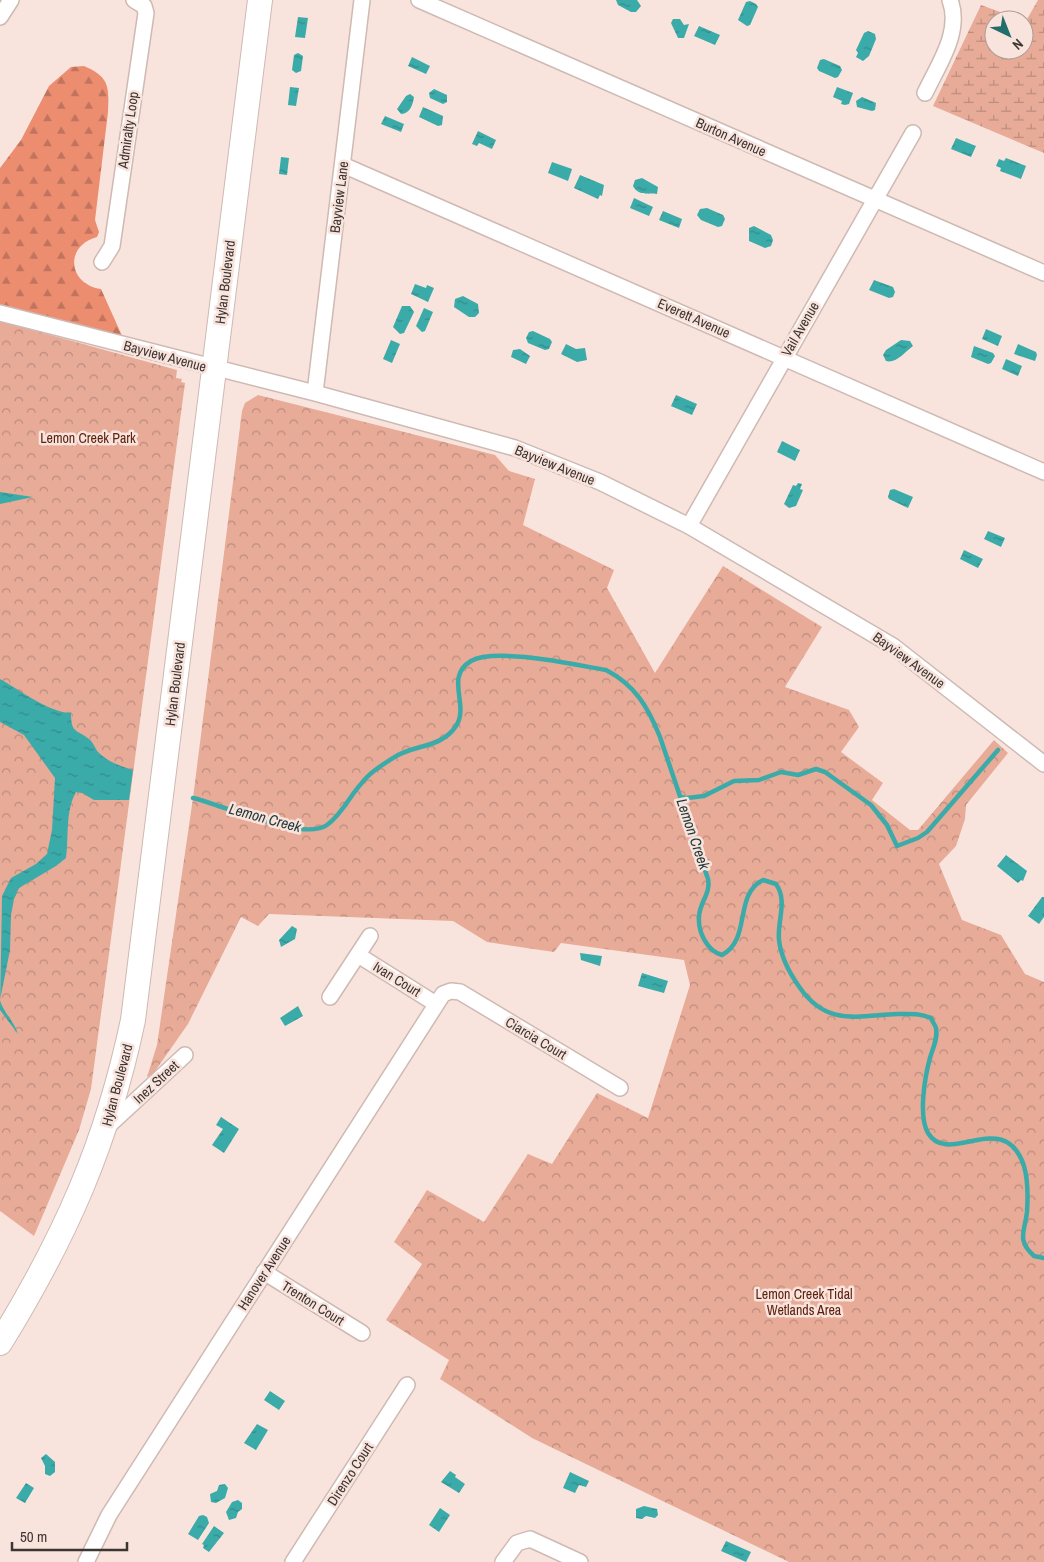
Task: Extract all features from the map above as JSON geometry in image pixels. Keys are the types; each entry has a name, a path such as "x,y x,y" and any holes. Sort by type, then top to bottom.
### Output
{"main road":[{"name":"Hylan Boulevard","path":"1,1338 66,1226 105,1129 133,1020 260,0"}],"street":[{"path":"0,17 11,0"},
{"name":"Admiralty Loop","path":"102,262 112,246 146,13 144,6 134,0"},
{"name":"Bayview Lane","path":"315,393 362,0"},
{"name":"Burton Avenue","path":"419,0 875,201 1044,273"},
{"path":"925,93 952,34 954,20 950,0"},
{"name":"Vail Avenue","path":"689,526 783,358 913,133"},
{"name":"Everett Avenue","path":"343,165 1044,472"},
{"name":"Bayview Avenue","path":"0,313 315,393 515,448 600,482 689,526 893,646 1044,764"},
{"name":"Ivan Court","path":"330,997 370,936"},
{"name":"Ivan Court","path":"358,954 436,1004"},
{"name":"Hanover Avenue","path":"86,1562 109,1515 264,1272 436,1004 443,994 451,990"},
{"name":"Ciarcia Court","path":"451,990 460,992 620,1088"},
{"name":"Inez Street","path":"105,1129 185,1056"},
{"name":"Trenton Court","path":"264,1272 362,1334"},
{"name":"Direnzo Court","path":"293,1562 407,1386"},
{"path":"503,1562 517,1543 530,1539 580,1562"}],"green space":[{"path":"1038,0 1044,0 1044,153 933,106 981,5 995,10 984,10 984,60 1034,60 1034,10 1032,10"},
{"path":"84,66 99,74 106,84 108,89 108,112 95,220 99,232 97,237 79,248 74,264 82,280 90,286 101,289 123,338 0,306 0,168 21,140 49,86 71,67"},
{"name":"Lemon Creek Park","path":"0,321 177,370 176,378 182,379 181,382 185,383 91,1089 79,1130 34,1236 0,1211"},
{"name":"Lemon Creek Tidal Wetlands Area","path":"258,395 495,455 509,471 535,479 523,525 614,570 607,588 655,673 723,566 822,627 785,687 849,710 859,727 841,752 883,783 872,800 910,830 918,830 994,740 1008,753 966,805 965,819 956,846 939,864 962,920 1001,935 1025,974 1044,982 1044,1562 789,1562 532,1438 440,1379 449,1360 386,1320 422,1264 394,1242 427,1190 484,1222 528,1154 552,1164 597,1093 648,1118 690,985 684,960 561,943 554,952 487,942 453,921 269,914 258,926 241,917 188,1024 153,1074 147,1077 157,1045 193,798 242,411 245,403"}],"water":[{"path":"616,0 637,0 641,6 636,12 631,12 618,5"},
{"path":"750,1 758,7 750,25 747,26 738,20 746,2"},
{"path":"298,17 308,18 305,38 295,37"},
{"path":"673,19 680,19 684,25 689,24 684,38 678,38 671,23"},
{"path":"699,26 720,35 715,45 694,36"},
{"path":"868,31 875,34 876,39 869,56 863,61 856,57 858,53 856,50 864,33"},
{"path":"298,53 303,56 301,71 296,73 292,70 294,55"},
{"path":"412,57 430,66 426,74 408,66"},
{"path":"824,59 840,66 842,70 838,77 835,78 819,71 817,68 820,60"},
{"path":"290,87 299,88 296,106 288,105"},
{"path":"837,87 853,93 849,104 841,104 842,101 833,97"},
{"path":"434,89 447,95 447,102 443,104 430,98 429,93"},
{"path":"410,94 414,97 412,105 407,112 401,114 397,109 406,96"},
{"path":"862,97 876,103 875,110 857,107 856,101"},
{"path":"423,107 443,116 442,125 438,126 419,117"},
{"path":"385,116 404,124 401,132 381,124"},
{"path":"478,131 496,140 492,149 479,143 477,146 472,144"},
{"path":"956,138 976,146 971,157 951,149"},
{"path":"281,157 289,158 287,175 279,174"},
{"path":"1006,158 1026,166 1021,179 1000,171 1001,168 996,166 999,159 1004,161"},
{"path":"552,162 572,169 568,181 548,173"},
{"path":"580,175 604,185 602,196 600,195 598,199 574,188"},
{"path":"642,178 658,187 657,194 644,193 635,189 633,186 635,180"},
{"path":"634,198 653,207 649,216 630,208"},
{"path":"707,208 723,215 725,219 722,226 718,227 701,220 697,215 700,209"},
{"path":"663,211 682,219 679,228 659,220"},
{"path":"754,226 771,235 773,240 771,246 765,248 749,241 749,228"},
{"path":"874,280 893,287 895,292 893,297 889,298 869,290"},
{"path":"415,284 426,288 427,285 434,288 428,302 411,294"},
{"path":"463,296 478,304 479,313 475,317 469,317 454,307 455,299"},
{"path":"402,306 410,306 414,312 404,333 400,334 393,327"},
{"path":"424,308 433,312 425,331 422,332 416,326"},
{"path":"986,329 1002,336 998,346 982,339"},
{"path":"533,331 550,339 552,342 549,349 545,350 528,343 526,338 529,332"},
{"path":"391,340 400,344 392,363 383,359"},
{"path":"901,340 910,341 913,346 897,359 886,361 883,355 886,350"},
{"path":"566,344 576,349 585,348 587,360 577,362 561,354"},
{"path":"1018,344 1036,352 1035,361 1014,354"},
{"path":"974,346 993,353 995,356 991,363 988,364 971,357"},
{"path":"520,349 530,356 526,364 511,357 513,350"},
{"path":"1006,359 1022,366 1018,376 1002,369"},
{"path":"676,395 697,404 692,415 671,406"},
{"path":"782,441 800,450 795,461 777,452"},
{"path":"798,483 802,484 800,489 803,490 796,506 789,508 784,504 793,485 796,486"},
{"path":"894,489 913,497 908,508 889,499 890,490"},
{"path":"0,492 33,497 0,504"},
{"path":"988,531 1005,538 1001,547 984,539"},
{"path":"964,550 983,559 978,568 960,559"},
{"path":"0,679 44,705 71,713 72,724 75,730 90,740 98,752 110,761 133,770 129,800 94,800 82,793 76,792 70,807 66,858 19,888 14,899 11,915 10,950 0,999 2,896 11,878 36,864 47,854 52,830 55,778 24,735 0,722"},
{"path":"1006,855 1027,871 1023,881 1021,880 1018,883 997,866"},
{"path":"1042,897 1044,897 1044,917 1039,924 1028,916"},
{"path":"292,926 297,929 295,939 281,947 279,940"},
{"path":"580,953 602,956 600,966 581,960"},
{"path":"642,973 668,981 664,993 638,986"},
{"path":"0,1000 14,1025 18,1034 0,1010"},
{"path":"298,1006 303,1016 285,1026 280,1018"},
{"path":"221,1117 239,1129 224,1153 212,1145 223,1129 216,1125"},
{"path":"270,1391 285,1401 279,1410 264,1400"},
{"path":"257,1424 268,1430 256,1450 244,1443"},
{"path":"46,1454 55,1462 55,1472 50,1476 45,1474 45,1466 41,1458"},
{"path":"450,1471 465,1484 459,1493 441,1482"},
{"path":"570,1472 589,1481 586,1487 579,1485 575,1493 563,1488"},
{"path":"26,1483 34,1488 25,1503 16,1498"},
{"path":"225,1484 228,1488 225,1498 216,1503 211,1502 210,1494 217,1491 219,1485"},
{"path":"238,1500 242,1503 242,1509 238,1512 236,1518 229,1520 226,1512 232,1502"},
{"path":"644,1506 657,1509 658,1515 655,1518 646,1516 642,1519 636,1518 636,1509"},
{"path":"440,1508 450,1515 439,1532 429,1525"},
{"path":"199,1516 207,1517 209,1523 198,1540 188,1534"},
{"path":"214,1526 224,1533 209,1552 203,1548 204,1545 202,1544"},
{"path":"726,1541 751,1552 746,1562 721,1551"}],"waterway":[{"name":"Lemon Creek","path":"193,798 262,821 300,829 316,829 332,821 364,780 380,766 409,750 435,743 450,733 460,718 459,675 463,668 471,661 483,657 517,656 606,670 633,690 651,716 660,737 708,879 708,889 699,917 700,929 704,940 712,949 722,955 731,948 737,939 748,896 754,887 763,880 776,884 782,904 779,933 782,953 786,966 810,1000 821,1008 843,1016 910,1014 931,1018 936,1027 936,1039 926,1075 923,1096 923,1117 928,1133 937,1142 949,1144 990,1138 1004,1140 1015,1149 1024,1166 1027,1183 1027,1212 1023,1240 1028,1250 1034,1256 1044,1258"},
{"path":"680,797 704,796 734,781 759,780 781,772 798,775 816,769 825,772 871,805 887,825 897,846 918,838 927,832 998,750"}]}
